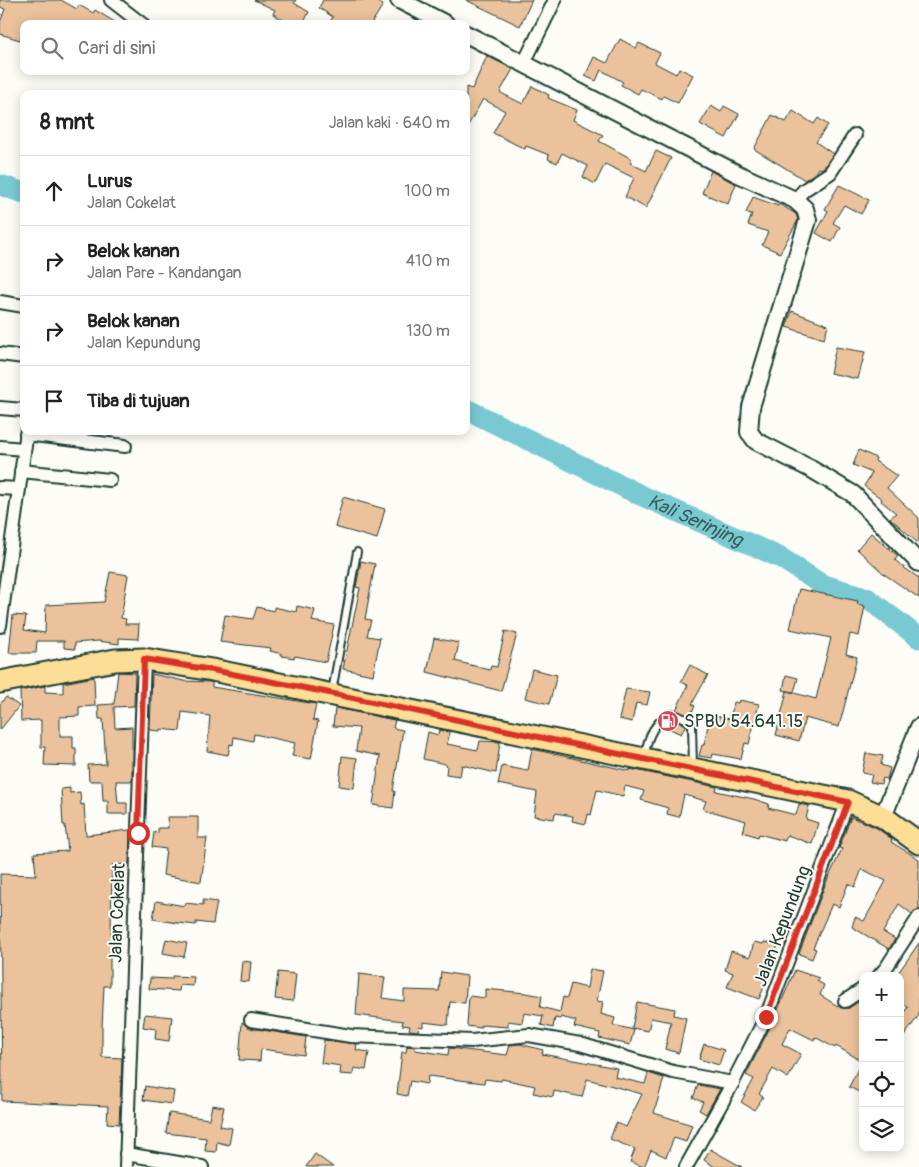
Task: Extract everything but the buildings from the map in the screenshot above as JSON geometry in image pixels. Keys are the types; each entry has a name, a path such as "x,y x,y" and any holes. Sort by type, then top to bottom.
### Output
{"main road":[{"path":"0,682 115,660 144,659 212,670 331,693 848,802 883,817 919,844"}],"street":[{"path":"399,0 438,20"},
{"path":"524,63 555,0"},
{"path":"115,1 137,20"},
{"path":"470,36 736,173 795,200 806,208 808,220 751,407 748,432 756,441 811,469 852,494 919,563"},
{"path":"795,200 804,190 830,173 855,135"},
{"path":"0,302 20,305"},
{"path":"0,354 20,356"},
{"path":"0,408 20,410"},
{"path":"0,626 26,435"},
{"path":"48,435 125,446"},
{"path":"0,447 24,449"},
{"path":"21,471 110,480"},
{"path":"0,488 19,489"},
{"name":"Jalan Cokelat","path":"126,1167 144,659"},
{"path":"883,817 919,727"},
{"name":"Jalan Kepundung","path":"686,1167 733,1083 766,1017 848,802"},
{"path":"882,972 919,917"},
{"path":"845,1001 859,992"},
{"path":"251,1020 351,1036 472,1041 529,1035 580,1044 673,1072 733,1083"},
{"path":"126,1154 202,1167"}],"lane":[{"path":"331,693 357,552"},
{"path":"644,759 650,735 666,716 674,714 688,720 692,725 692,769"}],"waterway":[{"name":"Kali Serinjing","path":"0,185 20,192"},
{"name":"Kali Serinjing","path":"470,411 638,494 781,558 821,584 867,598 919,638"}],"place":[{"name":"SPBU 54.641.15","path":"668,721"}],"route":[{"path":"138,833 144,659 315,690 848,802 766,1017"}]}
